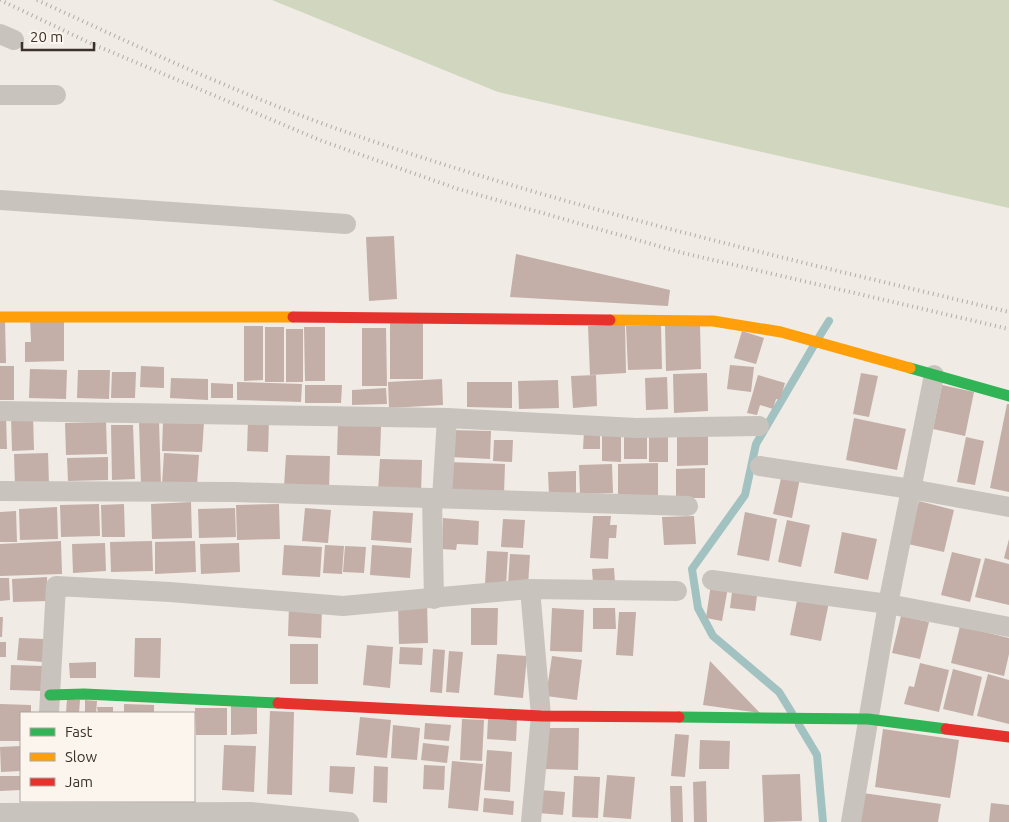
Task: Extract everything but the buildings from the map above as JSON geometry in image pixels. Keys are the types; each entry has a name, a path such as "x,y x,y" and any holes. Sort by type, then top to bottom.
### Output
{"street":[{"path":"0,95 56,95"},
{"path":"0,200 346,224"},
{"path":"0,317 179,316 714,321 781,332 1009,396"},
{"path":"851,822 888,604 934,375"},
{"path":"0,411 447,418 636,428 759,426"},
{"path":"434,599 437,498 447,418"},
{"path":"760,466 911,489 1009,508"},
{"path":"0,491 234,492 688,506"},
{"path":"712,580 888,604 1009,627"},
{"path":"677,591 530,589 343,606 170,592 56,586 49,704 94,695 541,716 868,719 1009,737"},
{"path":"530,589 541,716 531,822"},
{"path":"0,813 42,806 181,817 250,812 349,822"}],"green space":[{"path":"272,0 1009,0 1009,208 498,92"}],"waterway":[{"path":"819,337 829,321"},
{"path":"792,713 779,692 713,636 698,608 692,569 745,495 756,444 813,347"},
{"path":"799,725 817,755 823,822"}],"railway":[{"path":"0,0 90,43 322,141 458,189 683,253 1009,329"},
{"path":"37,0 269,103 309,119 430,160 594,209 677,231 1009,312"}],"traffic: fast":[{"path":"910,368 1009,396"},
{"path":"50,695 84,694 278,703"},
{"path":"679,717 868,719 946,729"}],"traffic: slow":[{"path":"0,317 293,317"},
{"path":"610,320 713,321 781,332 910,368"}],"traffic: jam":[{"path":"293,317 610,320"},
{"path":"278,703 541,716 679,717"},
{"path":"946,729 1009,737"}]}
